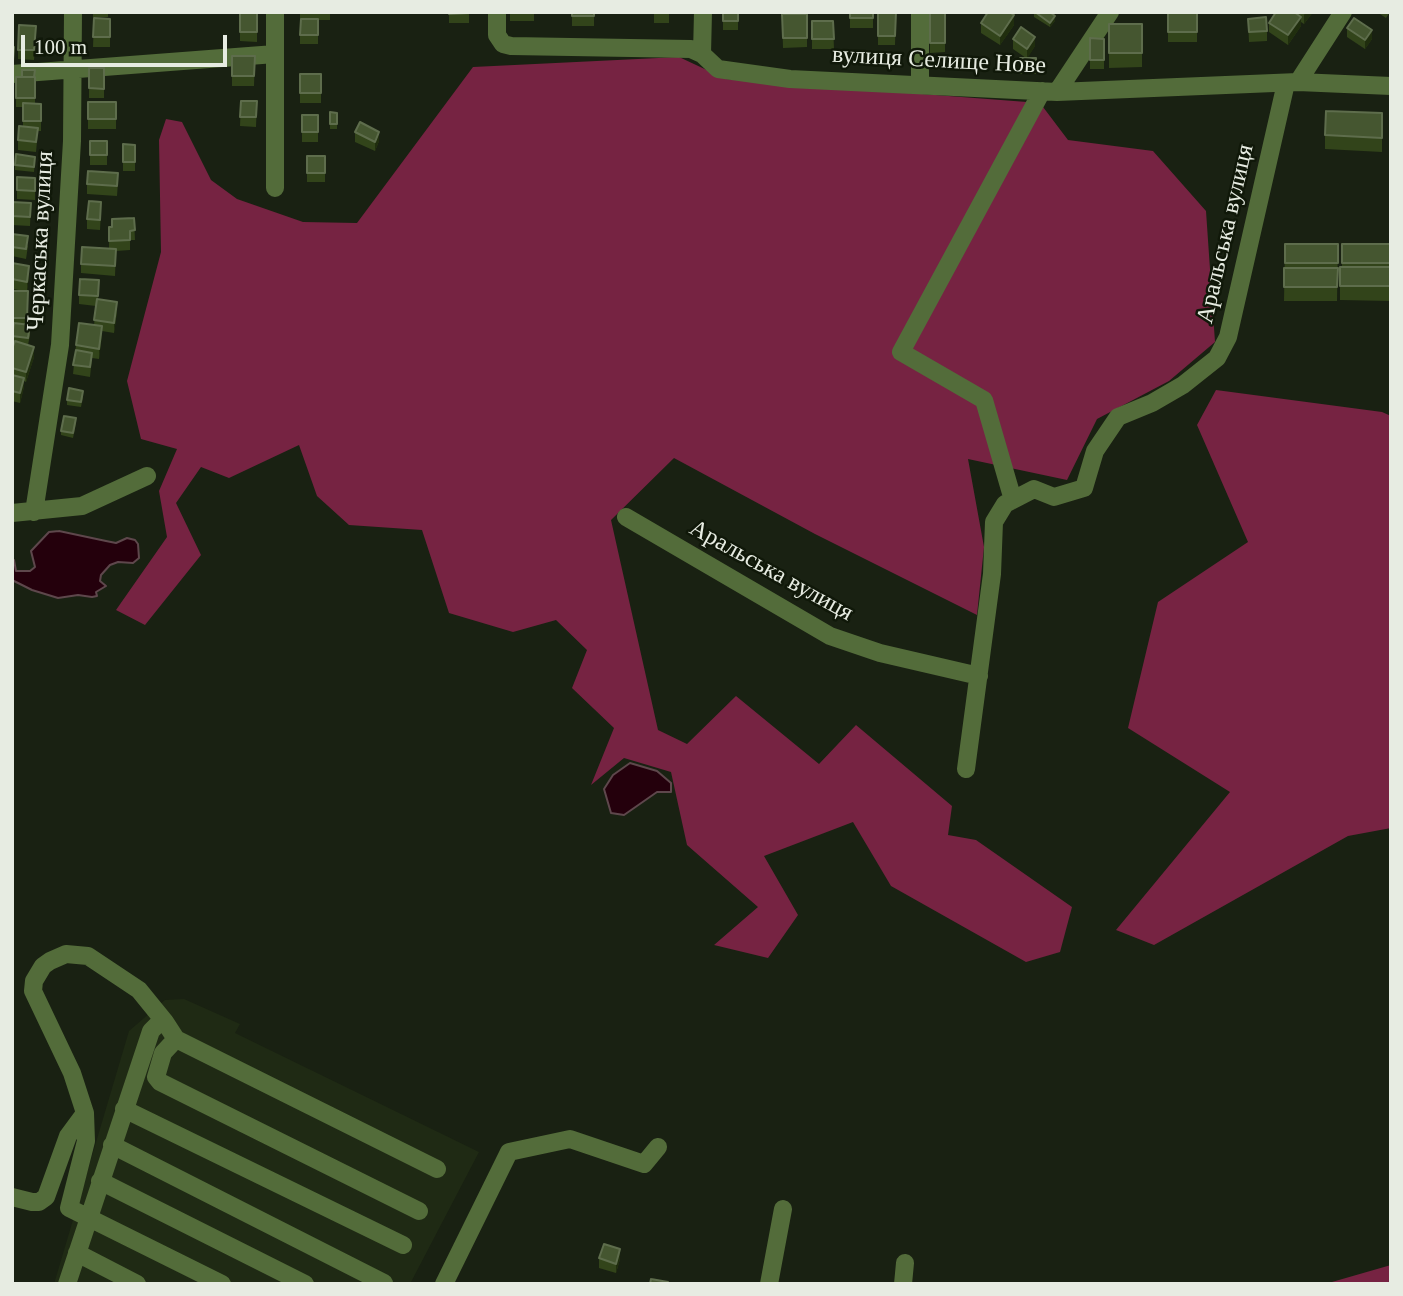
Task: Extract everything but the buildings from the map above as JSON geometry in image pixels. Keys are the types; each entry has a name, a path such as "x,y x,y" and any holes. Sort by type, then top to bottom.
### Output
{"street":[{"name":"Черкаська вулиця","path":"34,512 60,345 72,141 73,12"},
{"path":"275,12 275,188"},
{"name":"вулиця Селище Нове","path":"497,12 497,35 503,44 511,46 691,49 702,54 718,69 790,79 1050,91 1292,83 1391,86"},
{"path":"702,54 703,12"},
{"path":"920,12 920,85"},
{"path":"966,769 992,574 994,522 1005,504 1013,500 984,400 901,352 1050,91 1110,12"},
{"path":"1292,83 1343,12"},
{"path":"12,74 275,54"},
{"name":"Аральська вулиця","path":"1013,500 1034,489 1054,497 1084,488 1095,451 1118,417 1152,403 1217,358 1228,337 1292,83"},
{"path":"12,513 82,506 147,476"},
{"name":"Аральська вулиця","path":"626,517 830,636 880,653 979,676"},
{"path":"222,1284 69,1208 86,1141 85,1113 72,1073 33,991 34,981 43,967 66,954 88,956 139,990 176,1039 437,1170"},
{"path":"67,1284 151,1031 165,1022"},
{"path":"176,1039 163,1053 156,1077 160,1082 419,1211"},
{"path":"124,1109 403,1245"},
{"path":"12,1197 39,1202 46,1197 68,1136 85,1113"},
{"path":"444,1284 509,1153 570,1139 644,1164 657,1147"},
{"path":"112,1145 384,1283"},
{"path":"100,1181 305,1284"},
{"path":"769,1284 783,1209"},
{"path":"77,1253 137,1284"},
{"path":"902,1284 905,1263"}],"shaded area":[{"path":"679,57 726,79 1040,103 1068,140 1153,151 1206,211 1215,342 1169,381 1097,419 1067,480 968,459 984,547 977,615 815,534 674,458 611,520 658,730 687,744 736,696 819,764 856,725 952,806 948,835 976,840 1072,907 1060,952 1026,962 891,886 853,822 764,856 798,915 768,958 714,945 758,907 687,845 671,772 624,758 591,785 614,728 572,688 587,650 556,620 513,632 449,613 422,530 349,525 317,496 299,445 229,478 201,467 176,503 201,555 145,625 116,610 167,537 159,491 177,449 141,439 127,381 161,252 159,140 166,119 182,122 211,180 237,199 303,222 357,223 473,67"},
{"path":"1216,390 1382,412 1391,416 1391,828 1348,836 1154,945 1116,930 1230,792 1128,728 1158,602 1248,542 1197,425"},
{"path":"59,531 116,543 127,538 135,540 139,558 133,563 118,562 110,565 101,575 100,581 106,586 96,592 97,596 92,597 78,595 58,598 12,580 12,561 14,560 16,571 30,571 35,567 31,551 49,532"},
{"path":"630,763 657,771 671,783 671,792 657,792 624,815 611,813 604,789 613,775"},
{"path":"184,999 240,1024 235,1033 479,1152 410,1284 54,1284 129,1031 165,1000"},
{"path":"1391,1265 1391,1284 1325,1284"}]}
